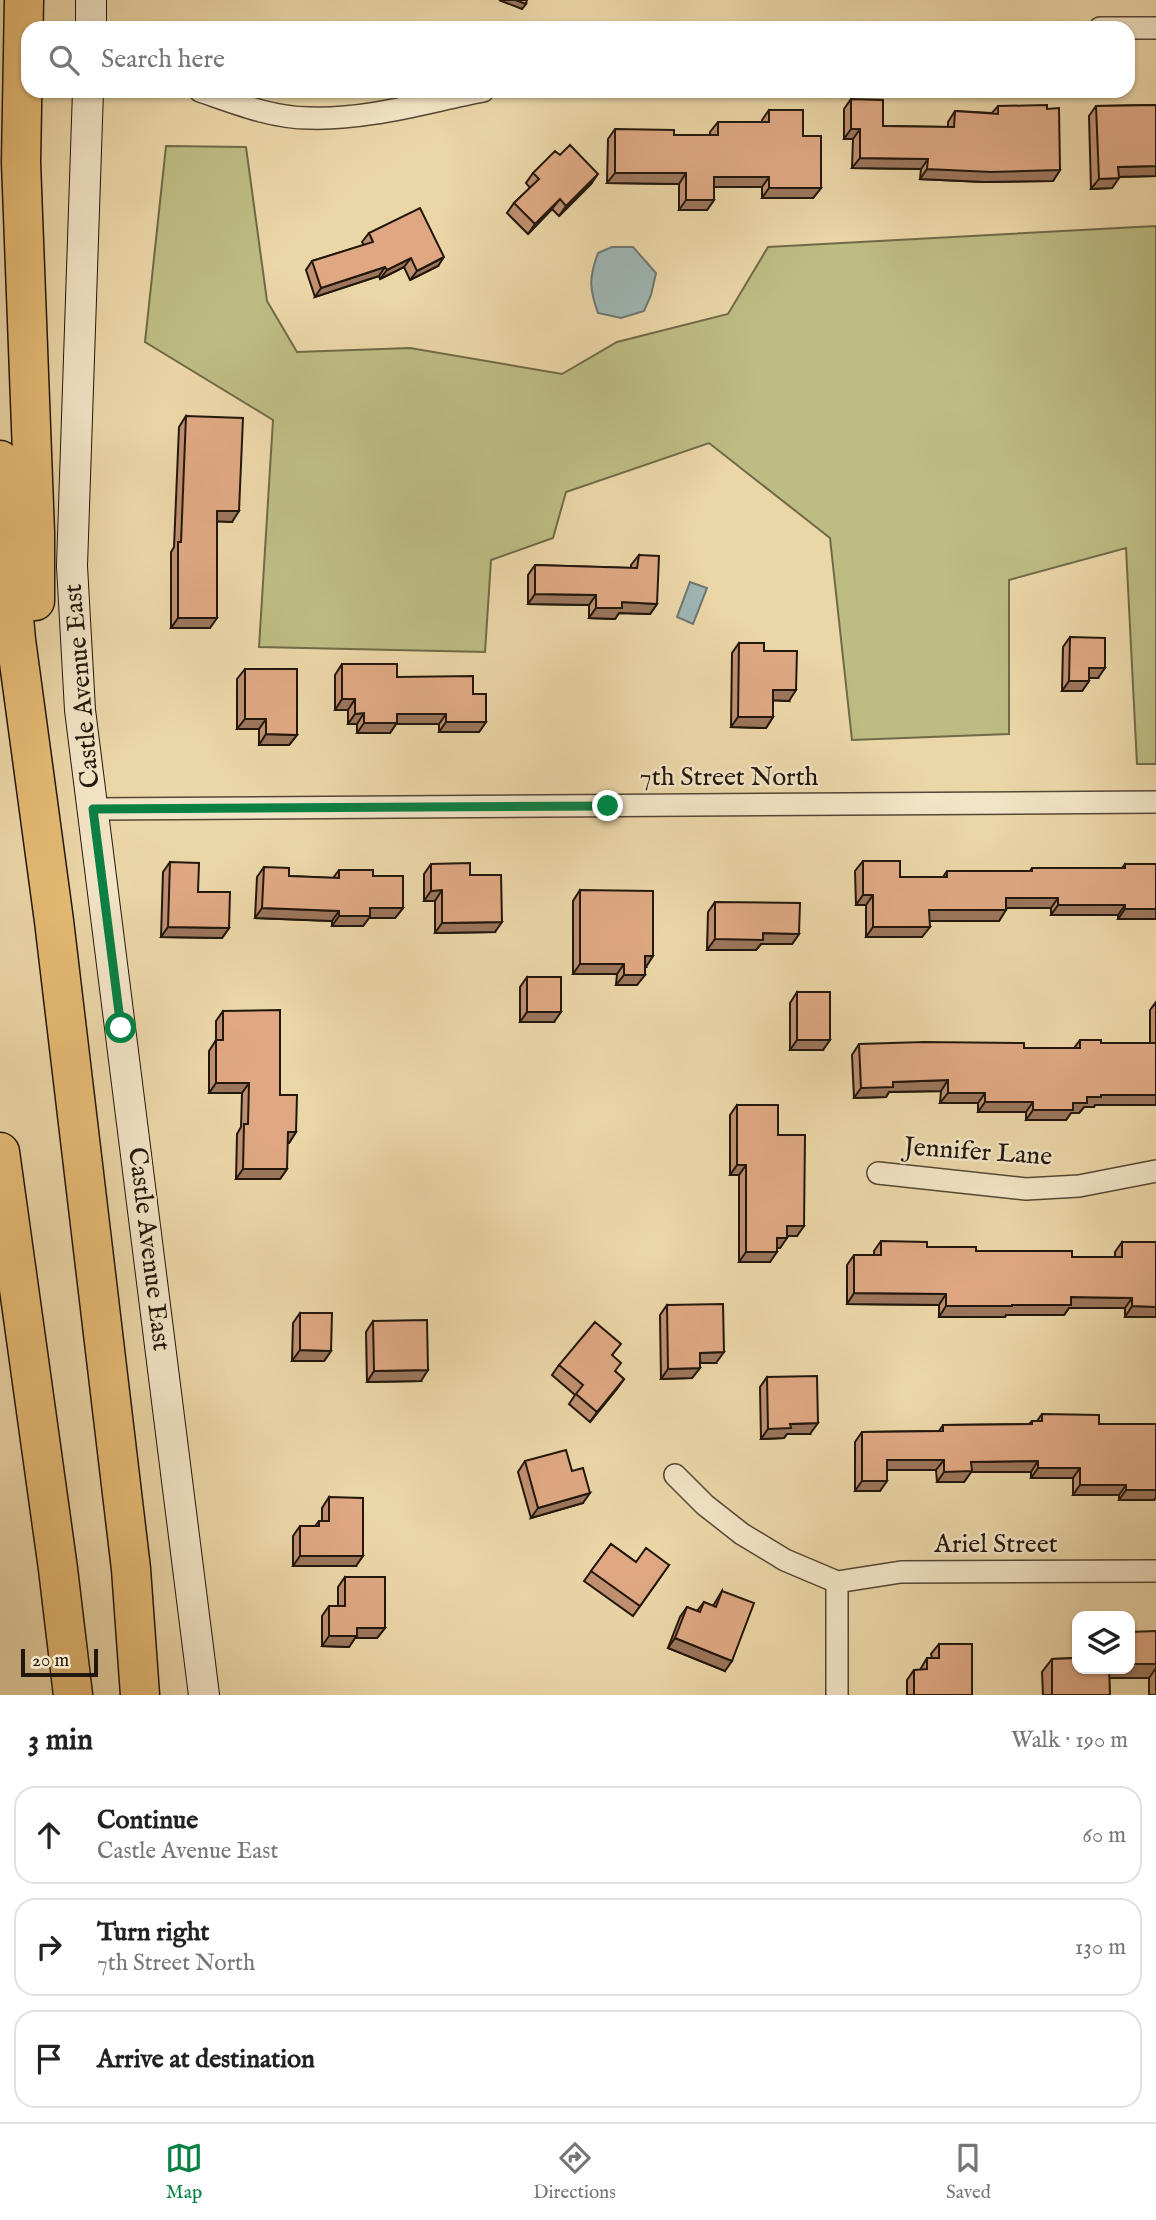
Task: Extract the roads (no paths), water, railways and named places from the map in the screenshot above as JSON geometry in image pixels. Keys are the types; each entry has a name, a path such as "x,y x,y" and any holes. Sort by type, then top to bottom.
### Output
{"highway":[{"path":"24,0 24,21"},
{"path":"22,98 21,162 35,533 35,788"},
{"path":"0,460 16,640 54,921 128,1542 140,1695"},
{"path":"0,1152 73,1695"}],"street":[{"path":"90,21 91,0"},
{"path":"1135,28 1156,28"},
{"name":"Castle Avenue East","path":"88,98 72,566 80,710 204,1695"},
{"path":"223,98 270,113 307,118 354,117 448,98"},
{"name":"7th Street North","path":"93,809 1156,802"},
{"name":"Jennifer Lane","path":"878,1173 1026,1188 1079,1186 1156,1171"},
{"path":"675,1475 705,1505 742,1534 785,1560 836,1581 837,1695"},
{"name":"Ariel Street","path":"836,1581 901,1572 1156,1571"}],"water":[{"path":"612,247 633,247 656,273 644,311 621,318 598,313 592,290 593,269 598,253"},
{"path":"690,582 707,588 693,624 677,617"}]}
